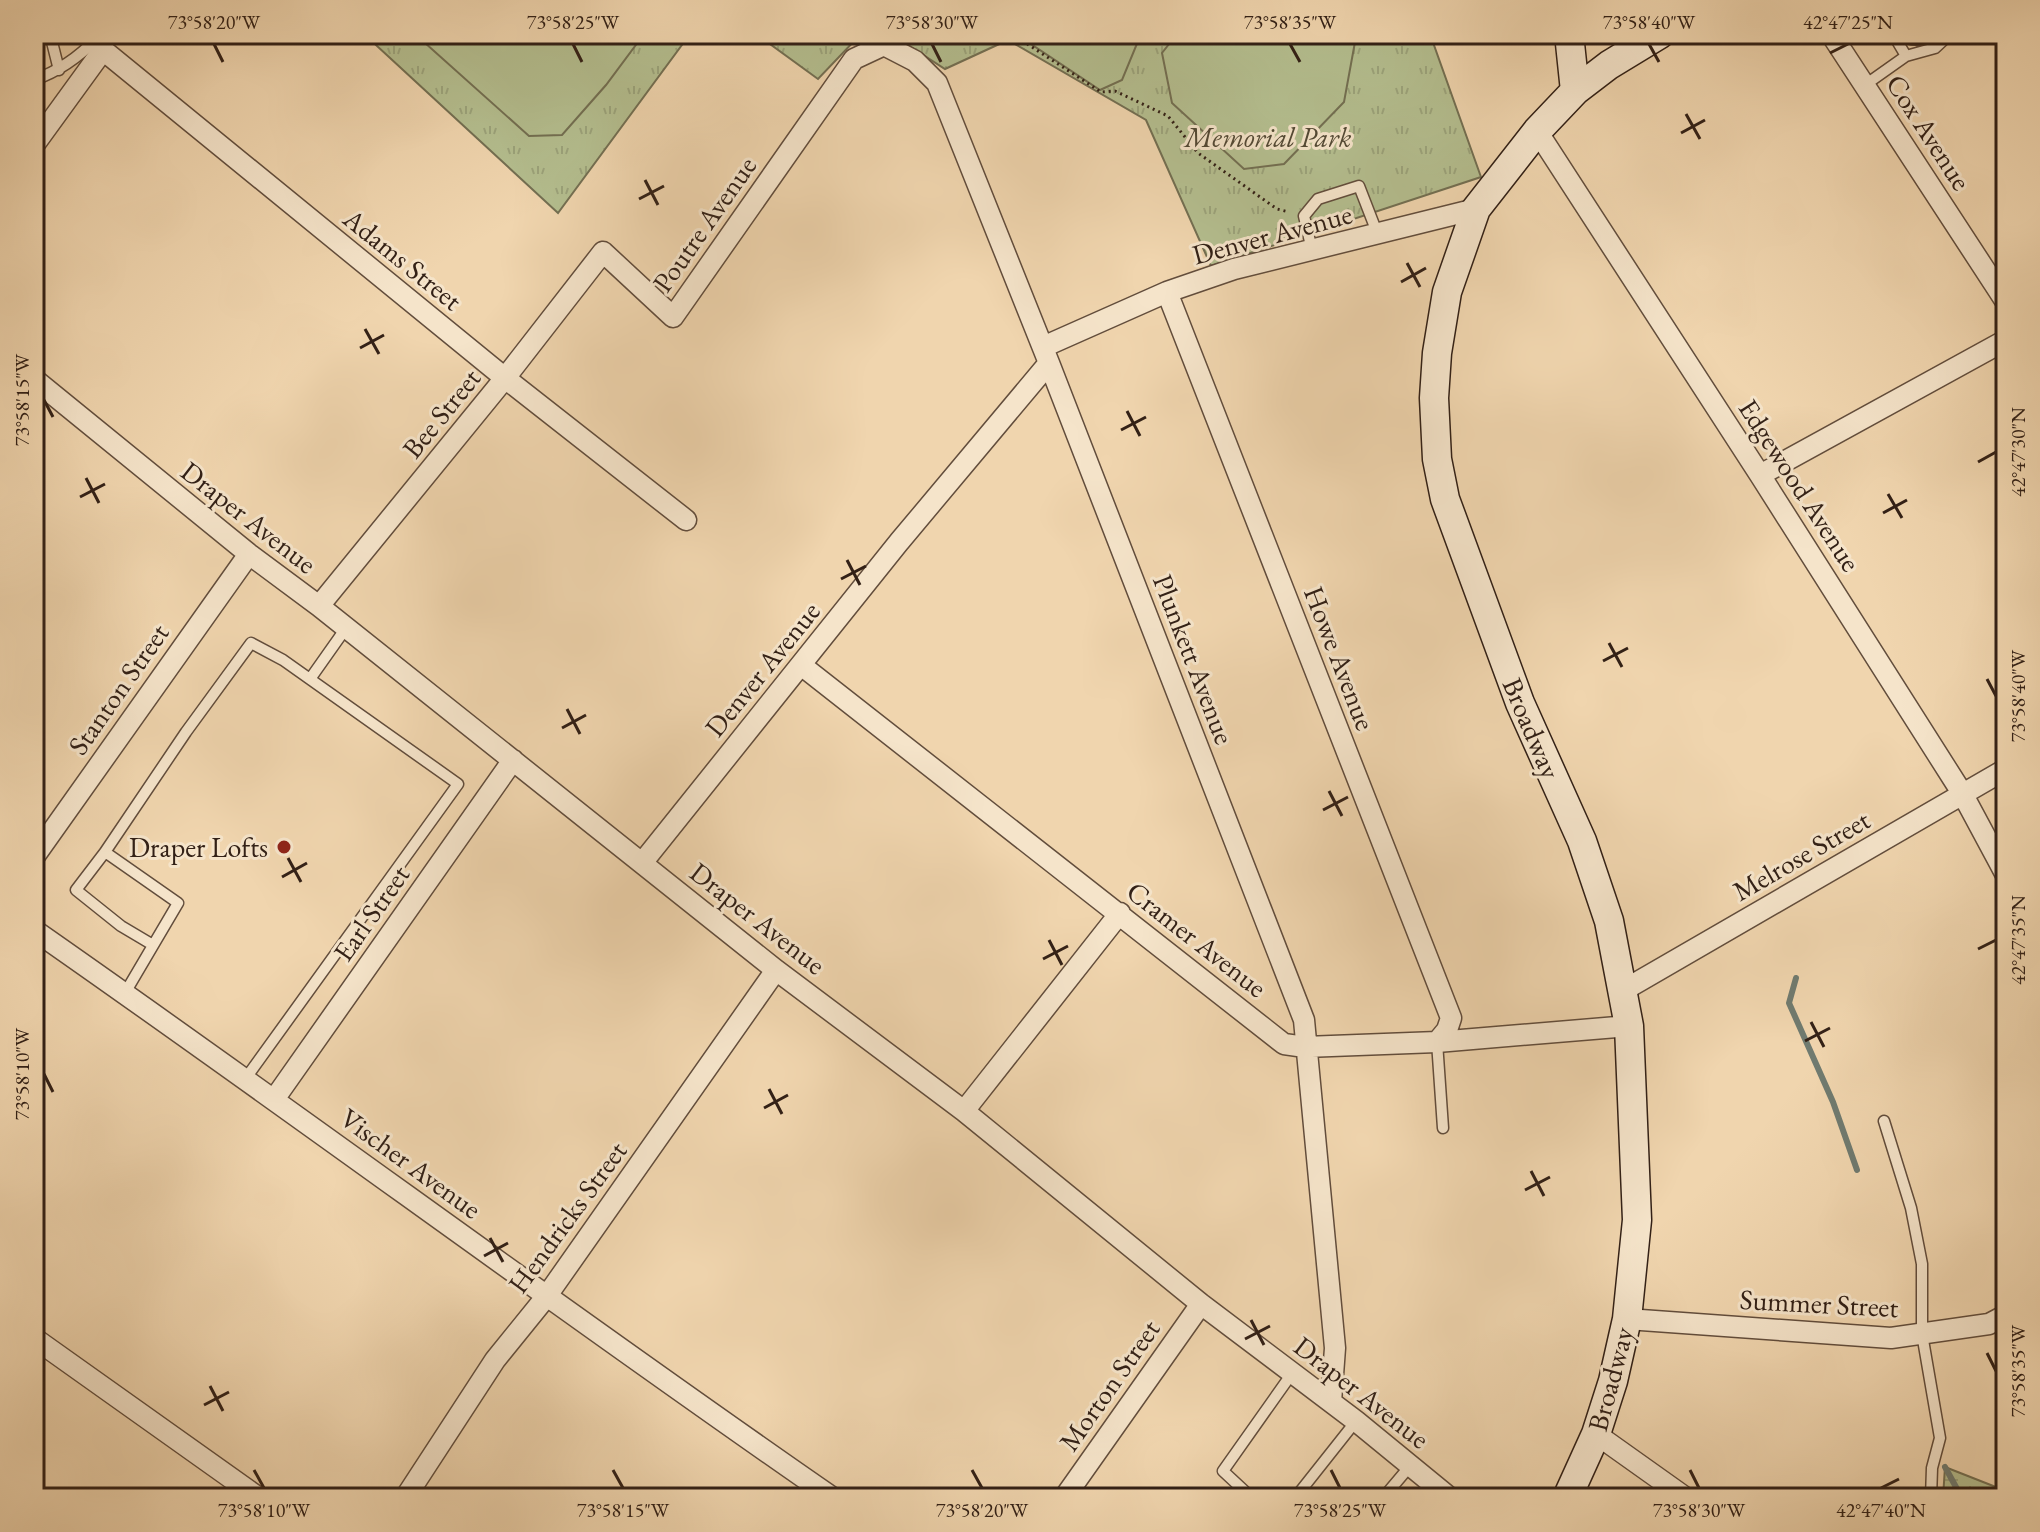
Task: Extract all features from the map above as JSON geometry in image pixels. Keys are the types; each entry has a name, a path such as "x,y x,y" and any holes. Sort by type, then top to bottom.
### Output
{"main road":[{"path":"1569,34 1575,91"},
{"name":"Broadway","path":"1567,1498 1596,1434 1613,1381 1627,1319 1637,1220 1629,1026 1609,921 1582,841 1520,703 1445,499 1437,459 1434,398 1447,292 1476,209 1537,131 1575,91 1609,65 1660,34"}],"street":[{"name":"Cox Avenue","path":"1831,34 2006,302"},
{"path":"34,145 97,41"},
{"name":"Adams Street","path":"97,41 505,378 686,520"},
{"name":"Plunkett Avenue","path":"836,85 854,59 884,45 915,61 937,83 1304,1020 1335,1348 1331,1402"},
{"name":"Poutre Avenue","path":"603,252 673,317 836,85"},
{"name":"Edgewood Avenue","path":"1537,131 1962,793 2006,875"},
{"name":"Denver Avenue","path":"642,863 1046,355 1167,292 1234,269 1476,209"},
{"name":"Bee Street","path":"319,606 505,378 603,252"},
{"name":"Howe Avenue","path":"1167,292 1451,1018 1447,1030 1437,1042"},
{"path":"1760,475 2006,340"},
{"name":"Draper Avenue","path":"34,379 249,554 319,606 776,970 964,1111 1201,1304 1356,1421 1439,1495"},
{"name":"Stanton Street","path":"34,857 249,554"},
{"name":"Cramer Avenue","path":"801,665 1284,1044 1305,1047 1437,1042 1629,1026"},
{"name":"Earl Street","path":"275,1098 513,760"},
{"name":"Melrose Street","path":"1624,990 2006,769"},
{"path":"964,1111 1120,913"},
{"name":"Vischer Avenue","path":"34,930 275,1098 546,1297 833,1498"},
{"name":"Hendricks Street","path":"405,1498 489,1368 546,1297 776,970"},
{"name":"Morton Street","path":"1064,1498 1201,1304"},
{"name":"Summer Street","path":"1627,1319 1891,1338 1989,1324 2006,1315"},
{"path":"34,1338 259,1498"},
{"path":"1596,1434 1686,1498"}],"lane":[{"path":"50,34 59,70"},
{"path":"1895,34 1906,56"},
{"path":"1895,34 1909,40 1923,39 1933,34"},
{"path":"1865,85 1906,56 1935,48 1950,34"},
{"path":"34,80 59,70 97,41"},
{"path":"1312,250 1304,216 1318,199 1359,186 1378,235"},
{"path":"310,679 346,628"},
{"path":"153,945 121,926 76,890 251,643 283,660 458,784 246,1078"},
{"path":"105,852 178,903 125,993"},
{"path":"1437,1042 1443,1128"},
{"path":"1884,1121 1911,1208 1922,1264 1922,1334 1940,1438 1932,1468 1931,1498"},
{"path":"1252,1498 1223,1471 1293,1372"},
{"path":"1295,1498 1356,1421"},
{"path":"1383,1498 1410,1466"}],"path":[{"path":"1012,34 1101,92 1115,91 1168,116 1198,153 1277,209 1304,216"}],"green space":[{"path":"364,34 690,34 558,213"},
{"path":"415,34 644,34 606,85 562,135 529,136"},
{"path":"756,34 872,34 859,36 818,79"},
{"name":"Memorial Park","path":"891,34 1430,34 1481,177 1211,266 1146,120 1008,40 945,69"},
{"path":"1016,34 1141,34 1122,80 1100,90"},
{"path":"1177,34 1347,34 1355,42 1344,102 1284,164 1244,169 1172,103 1162,53"},
{"path":"1945,1467 2006,1491 2006,1498 1943,1498"}],"waterway":[{"path":"1796,978 1789,1003 1833,1102 1857,1170"},
{"path":"1945,1467 1962,1498"}],"place":[{"name":"Draper Lofts","path":"284,847"}]}
